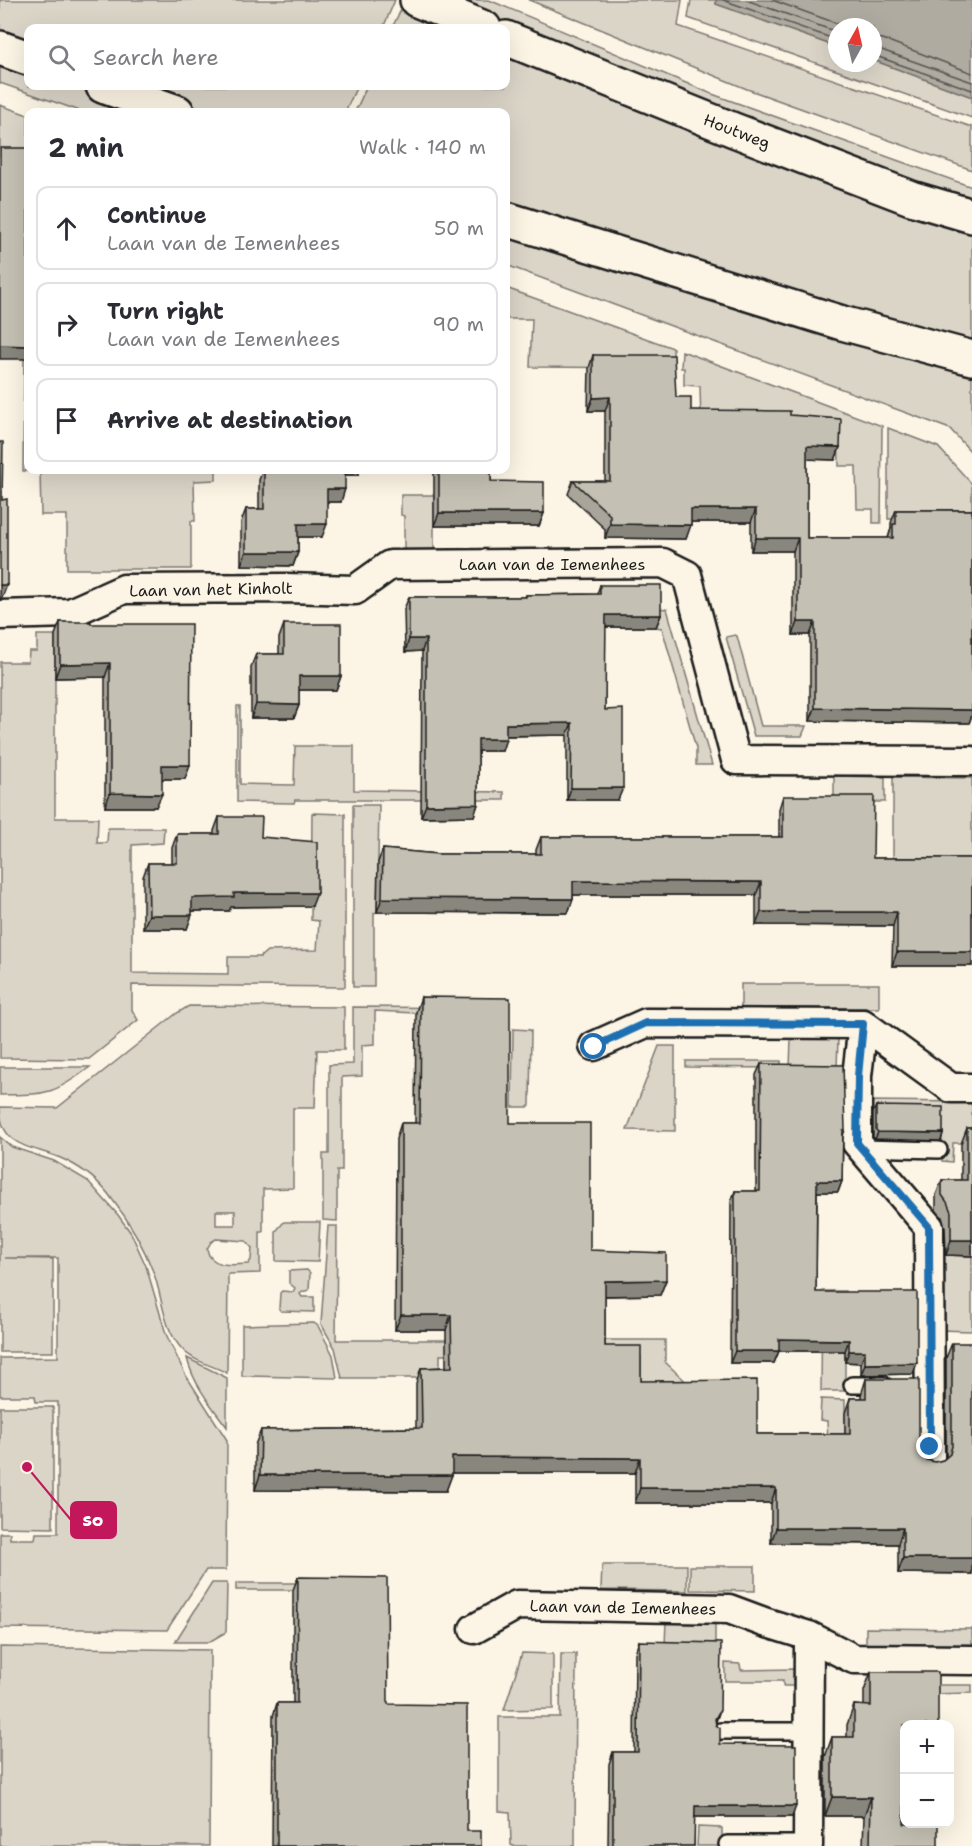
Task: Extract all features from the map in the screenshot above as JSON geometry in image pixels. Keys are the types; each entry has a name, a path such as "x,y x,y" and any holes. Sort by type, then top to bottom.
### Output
{"street":[{"path":"417,0 474,24"},
{"name":"Houtweg","path":"510,40 911,198 972,216"},
{"path":"0,48 24,57"},
{"path":"114,90 166,108"},
{"path":"510,220 842,323 972,358"},
{"name":"Laan van de Iemenhees","path":"355,590 390,565 663,563 687,575 736,760 972,761"},
{"name":"Laan van het Kinholt","path":"0,615 70,613 124,589 355,590"},
{"path":"594,1047 646,1023 863,1024 951,1088 972,1088"},
{"path":"863,1024 857,1098 857,1143 929,1227 923,1384 930,1461"},
{"name":"Laan van de Iemenhees","path":"474,1629 517,1605 729,1609 809,1636 854,1659 972,1660"},
{"path":"808,1845 809,1636"}],"lane":[{"path":"861,1148 939,1150"},
{"path":"852,1385 896,1385"},
{"path":"720,1731 809,1731"},
{"path":"727,1844 808,1845"}],"shaded area":[{"path":"0,0 395,0 385,24 24,24 24,47 0,38"},
{"path":"445,0 489,0 712,94 972,187 972,205 516,31 510,28 510,24 500,24"},
{"path":"529,0 682,0 678,26 972,127 972,170 747,89"},
{"path":"691,0 716,0 716,4 828,44 828,67 688,18"},
{"path":"404,3 454,24 394,24"},
{"path":"510,49 972,225 972,348 510,210 510,108 357,108 365,90 510,90"},
{"path":"0,59 24,68 24,90 86,90 139,108 72,108 0,83"},
{"path":"882,63 972,97 972,118 841,72 882,72"},
{"path":"145,90 355,90 347,108 199,108"},
{"path":"0,105 24,114 24,156 0,156"},
{"path":"510,231 972,369 972,453 950,429 510,266"},
{"path":"510,289 673,348 673,368 530,367 532,319 510,319"},
{"path":"24,336 24,357 0,337"},
{"path":"682,351 882,426 881,523 873,523 873,509 857,509 856,466 839,466 838,423 701,423 700,386 684,385 684,368 681,368"},
{"path":"24,359 24,471 23,471"},
{"path":"888,428 938,447 972,484 972,519 888,519"},
{"path":"40,474 216,474 216,480 194,481 195,521 191,521 191,569 67,569 67,515 41,515"},
{"path":"401,495 434,495 434,551 404,551 404,516 401,515"},
{"path":"656,608 667,609 712,765 696,765 696,748 662,628 656,627"},
{"path":"37,635 55,635 55,818 98,818 97,843 107,843 108,828 164,828 163,843 132,845 132,973 228,974 228,957 260,957 267,951 317,950 319,921 311,920 312,813 345,814 345,987 132,985 132,1010 138,1020 89,1059 0,1058 0,662 28,662 29,651 37,651"},
{"path":"735,635 761,726 806,726 802,736 754,736 726,637"},
{"path":"237,706 240,706 240,784 294,785 295,746 354,746 354,790 504,792 504,800 237,802"},
{"path":"834,776 885,777 885,802 834,802"},
{"path":"893,777 972,778 972,867 893,859"},
{"path":"353,805 379,805 377,912 374,913 374,987 353,987"},
{"path":"741,984 879,984 879,1008 741,1008"},
{"path":"189,1006 344,1007 344,1050 317,1050 315,1108 293,1108 293,1188 263,1189 260,1273 228,1274 227,1373 192,1357 176,1342 167,1324 154,1274 146,1254 108,1193 98,1182 67,1161 13,1140 6,1132 2,1122 0,1107 57,1108","holes":["216,1211 235,1211 235,1225 216,1225","216,1239 246,1241 252,1248 251,1260 248,1264 229,1265 213,1260 207,1249"]},
{"path":"353,1007 504,1008 416,1013 375,1011 375,1044 362,1045 362,1076 342,1077 342,1171 337,1171 337,1221 323,1220 323,1154 329,1154 329,1065 353,1064"},
{"path":"513,1029 531,1030 530,1105 528,1107 512,1107"},
{"path":"838,1038 837,1069 790,1068 791,1039"},
{"path":"659,1046 675,1046 675,1131 627,1130"},
{"path":"686,1061 781,1061 781,1068 686,1067"},
{"path":"0,1067 90,1067 48,1092 0,1095"},
{"path":"865,1101 972,1102 972,1143 953,1143 952,1162 942,1161 941,1115 880,1114 880,1142 864,1142"},
{"path":"0,1137 12,1147 54,1161 88,1181 118,1215 131,1233 146,1266 166,1334 185,1374 227,1440 226,1570 206,1570 167,1630 0,1628 0,1533 10,1533 10,1539 35,1539 36,1533 58,1533 58,1402 36,1402 35,1396 0,1396 0,1358 58,1357 58,1258 5,1258 53,1259 53,1352 0,1352"},
{"path":"284,1222 320,1222 318,1262 276,1261 276,1231"},
{"path":"328,1226 337,1226 336,1340 476,1340 476,1355 440,1355 440,1373 435,1378 342,1378 335,1348 321,1324"},
{"path":"972,1246 972,1331 938,1330 938,1255 952,1255"},
{"path":"307,1270 310,1273 309,1290 300,1294 302,1297 314,1297 314,1312 281,1311 279,1309 280,1293 282,1291 293,1292 295,1288 289,1283 289,1271"},
{"path":"822,1291 845,1291 845,1391 821,1391"},
{"path":"314,1323 318,1326 333,1355 337,1378 242,1376 242,1325"},
{"path":"510,1340 665,1340 665,1362 694,1389 641,1392 641,1356 510,1355"},
{"path":"187,1358 227,1378 227,1427 198,1386"},
{"path":"821,1399 845,1400 845,1442 828,1442 827,1421 820,1420"},
{"path":"0,1407 53,1407 53,1528 0,1527"},
{"path":"602,1565 687,1565 687,1591 601,1590"},
{"path":"690,1566 755,1566 755,1591 690,1590"},
{"path":"212,1583 227,1583 226,1632 209,1642 175,1642"},
{"path":"236,1583 382,1583 339,1590 236,1590"},
{"path":"715,1619 715,1646 665,1646 666,1620"},
{"path":"866,1628 972,1629 972,1649 866,1648"},
{"path":"0,1647 210,1650 209,1846 0,1846"},
{"path":"522,1653 553,1654 553,1709 504,1710"},
{"path":"561,1654 576,1654 575,1846 513,1846 511,1845 510,1812 499,1811 499,1717 560,1717"},
{"path":"725,1663 740,1664 741,1670 795,1669 795,1686 783,1686 783,1681 725,1681"},
{"path":"931,1685 972,1685 972,1693 931,1694"},
{"path":"698,1827 722,1828 722,1846 697,1846"}],"water":[{"path":"716,0 972,0 972,97 882,63 882,18 828,18 828,44 716,4"}],"building":[{"path":"0,148 24,148 24,346 0,345"},
{"path":"593,355 674,355 676,397 691,397 691,410 790,411 790,415 841,419 840,447 807,446 807,538 893,538 896,510 972,510 972,710 815,708 815,622 798,622 798,538 756,538 756,509 691,509 691,525 610,524 610,515 573,481 610,481 610,397 593,398"},
{"path":"0,442 3,442 2,500 7,499 7,585 0,585"},
{"path":"264,474 345,474 345,489 327,489 327,524 298,524 298,552 246,552 246,509 264,509"},
{"path":"439,474 491,474 491,481 544,482 544,513 439,513"},
{"path":"600,585 661,585 661,615 606,615 605,710 623,709 623,788 571,788 572,723 506,724 506,739 478,739 478,804 426,805 426,639 409,639 409,597 526,597 526,595 600,594"},
{"path":"60,622 191,624 190,765 162,765 162,794 110,793 110,663 60,664"},
{"path":"284,624 341,624 341,676 299,676 299,705 256,704 256,654 284,654"},
{"path":"783,796 874,796 873,858 972,858 972,952 897,952 897,912 761,912 761,882 573,881 573,899 382,898 383,849 438,854 541,854 541,837 783,837"},
{"path":"219,817 262,817 261,837 317,842 317,893 234,893 234,897 192,898 192,915 149,915 148,863 177,863 177,834 219,834"},
{"path":"421,997 510,998 510,1123 590,1123 590,1250 666,1253 666,1280 605,1281 605,1346 641,1346 641,1381 757,1380 757,1434 850,1434 850,1398 866,1398 866,1379 919,1379 919,1446 921,1454 927,1460 935,1462 943,1460 950,1454 952,1446 952,1343 972,1343 972,1558 903,1558 903,1528 776,1528 776,1488 640,1488 640,1458 452,1457 452,1475 260,1475 261,1430 422,1428 421,1368 452,1367 451,1315 401,1315 401,1123 420,1123"},
{"path":"761,1064 843,1065 845,1130 843,1130 842,1181 817,1181 816,1292 917,1292 917,1363 865,1364 865,1351 849,1351 849,1340 779,1339 779,1351 735,1351 735,1191 760,1191"},
{"path":"876,1106 943,1107 943,1133 878,1132 876,1130"},
{"path":"967,1128 972,1128 972,1240 951,1240 951,1212 942,1195 942,1180 967,1180"},
{"path":"298,1577 387,1578 388,1704 467,1705 467,1831 481,1831 481,1846 277,1846 277,1703 297,1703"},
{"path":"639,1641 721,1643 720,1710 715,1719 716,1725 720,1728 720,1744 796,1745 796,1806 695,1806 694,1846 613,1846 613,1752 638,1752"},
{"path":"871,1672 938,1672 938,1720 900,1720 900,1828 938,1828 938,1846 870,1846 871,1797 832,1797 832,1737 854,1737 854,1705 871,1706"}],"place":[{"name":"so","path":"27,1467"}],"route":[{"path":"594,1047 646,1023 863,1024 858,1076 857,1143 929,1227 930,1447"}]}
